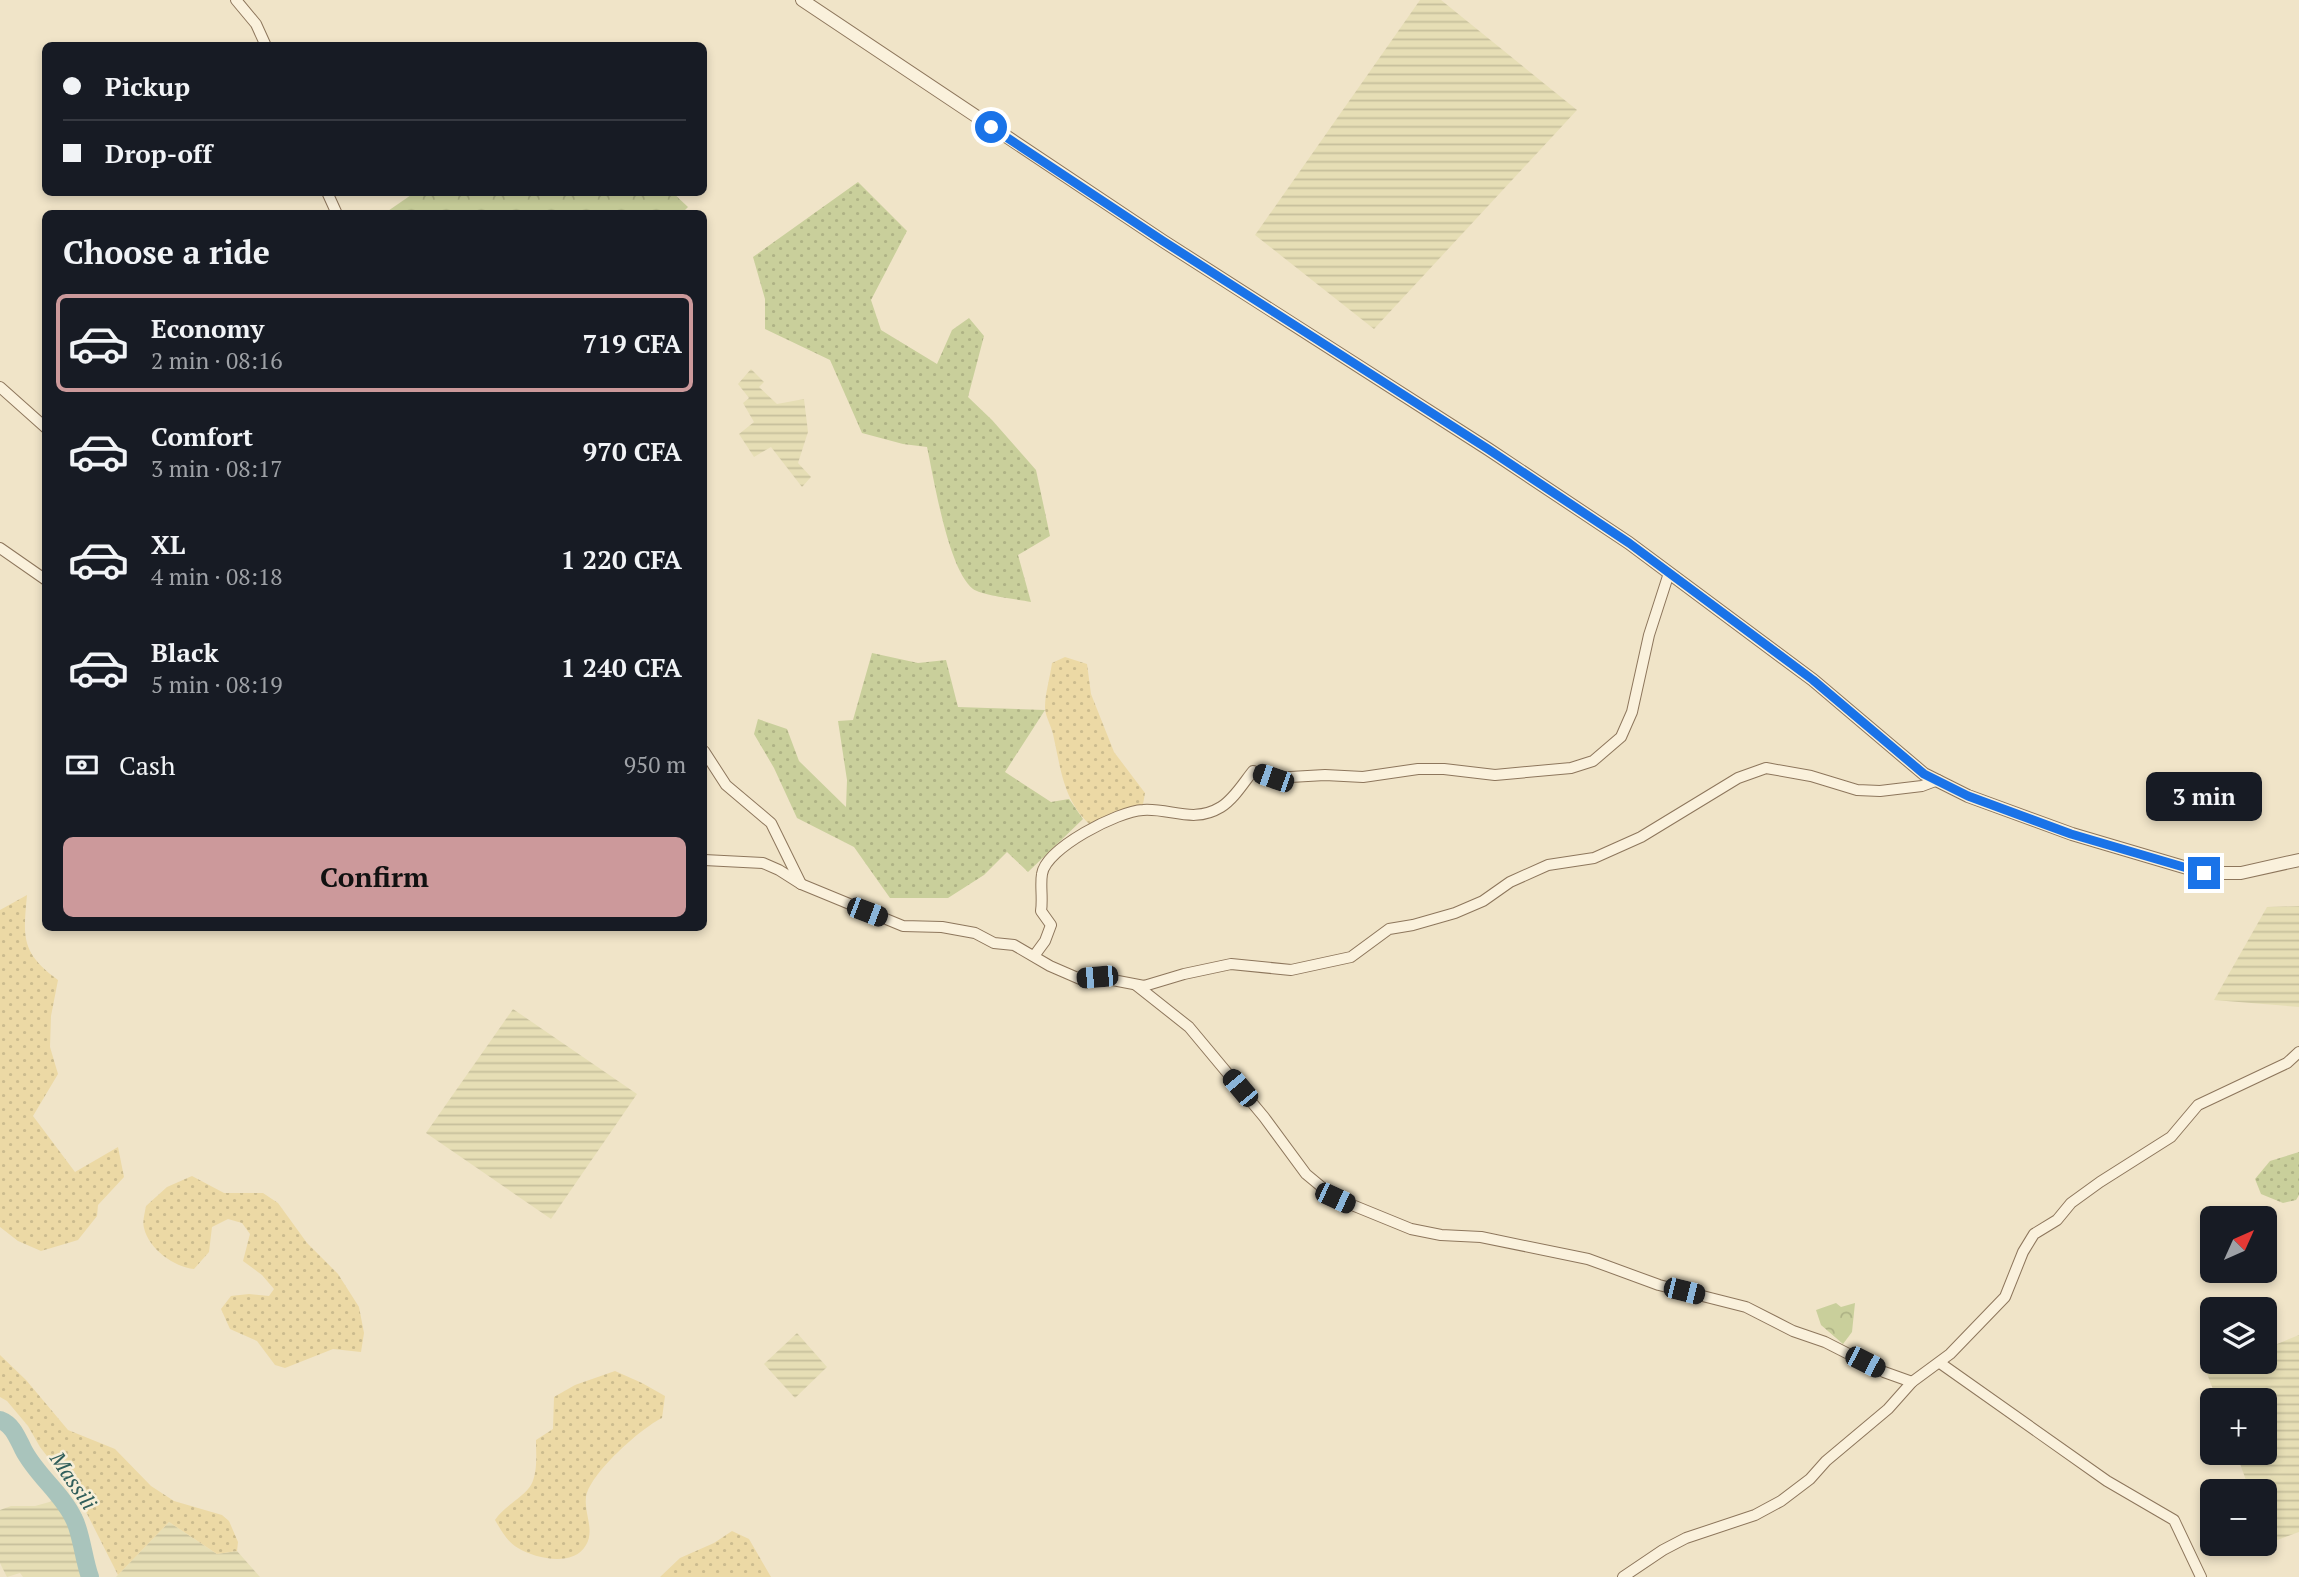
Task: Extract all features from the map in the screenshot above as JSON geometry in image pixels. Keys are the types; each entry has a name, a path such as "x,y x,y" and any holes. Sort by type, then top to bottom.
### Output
{"street":[{"path":"236,0 256,24 265,42"},
{"path":"802,0 1163,241 1629,543 1813,680 1924,774 1968,796 2071,834 2204,873 2241,873 2299,860"},
{"path":"0,387 42,424"},
{"path":"0,548 42,577"},
{"path":"1034,956 1045,941 1051,925 1041,911 1044,895 1042,874 1047,862 1066,845 1080,834 1142,810 1187,816 1222,806 1253,771 1273,778 1325,775 1363,777 1444,768 1495,775 1571,768 1593,761 1621,737 1632,712 1646,646 1669,573"},
{"path":"707,756 726,785 771,823 801,884"},
{"path":"707,860 763,863 801,884 903,926 942,927 975,933 994,943 1014,945 1080,979 1097,977 1144,986 1231,964 1292,970 1351,957 1389,929 1455,913 1483,901 1510,882 1548,866 1594,858 1641,837 1738,778 1766,768 1811,776 1857,790 1880,791 1922,786 1938,780"},
{"path":"1135,984 1189,1027 1264,1117 1306,1174 1335,1198 1411,1229 1441,1235 1481,1237 1588,1259 1659,1286 1746,1307 1793,1331 1825,1342 1884,1372 1912,1382"},
{"path":"1623,1577 1686,1538 1755,1515 1781,1501 1810,1479 1826,1461 1888,1409 1912,1382 1940,1363 2005,1297 2023,1252 2034,1234 2057,1220 2071,1203 2090,1189 2171,1137 2197,1105 2287,1063 2299,1052"},
{"path":"1940,1363 2107,1481 2174,1520 2201,1577"}],"shaded area":[{"path":"1420,0 1441,0 1577,110 1374,329 1255,235"},
{"path":"751,369 764,382 759,387 777,404 804,399 808,432 798,463 811,477 802,487 771,447 754,457 739,434 754,422 743,403 749,398 738,384"},
{"path":"2299,906 2299,1007 2214,1000 2267,907"},
{"path":"513,1009 637,1094 551,1219 426,1133"},
{"path":"797,1333 827,1367 795,1398 764,1364"},
{"path":"2299,1335 2299,1532 2277,1540 2277,1479 2246,1479 2240,1465 2277,1465 2277,1388 2212,1388 2207,1374 2277,1374 2277,1344"},
{"path":"53,1501 71,1528 83,1577 23,1577 20,1573 7,1577 0,1563 0,1510 11,1506 35,1506"},
{"path":"169,1522 217,1554 237,1551 260,1577 116,1577"}],"green space":[{"path":"858,182 907,231 871,300 881,330 937,364 952,330 969,318 984,336 968,397 1036,470 1050,536 1018,555 1031,602 978,591 964,578 949,544 927,447 903,444 862,433 830,360 765,329 765,299 753,257"},
{"path":"410,196 676,196 688,207 685,210 389,210"},
{"path":"872,653 918,663 946,660 958,707 1045,710 1005,772 1051,802 1069,799 1083,819 1028,872 1007,852 984,875 948,898 890,898 854,847 797,818 774,768 754,734 758,719 787,729 799,761 846,807 847,780 838,721 853,720"},
{"path":"2299,1152 2299,1195 2296,1200 2283,1203 2261,1194 2255,1179 2270,1161"},
{"path":"1836,1303 1841,1307 1855,1303 1852,1332 1843,1344 1821,1325 1816,1310"}],"sand":[{"path":"1065,657 1087,664 1091,694 1114,752 1145,793 1142,810 1094,828 1076,808 1065,785 1045,710 1052,663"},
{"path":"27,895 27,944 37,961 58,980 51,1016 50,1047 58,1074 33,1116 75,1172 118,1147 124,1177 98,1205 97,1216 78,1240 41,1251 18,1241 0,1227 0,910"},
{"path":"192,1176 224,1193 263,1193 278,1203 307,1243 338,1274 359,1307 364,1333 361,1352 333,1349 285,1368 275,1365 257,1341 230,1329 221,1309 231,1296 269,1296 274,1289 262,1275 243,1261 250,1234 242,1223 228,1219 212,1227 209,1252 194,1269 178,1265 163,1256 151,1243 144,1228 146,1206 167,1187"},
{"path":"0,1355 26,1380 68,1430 115,1449 151,1486 174,1501 222,1515 229,1521 238,1542 237,1551 217,1554 169,1522 118,1575 78,1496 40,1447 28,1426 7,1401 0,1397"},
{"path":"615,1371 665,1396 662,1418 617,1453 589,1488 586,1510 590,1533 580,1552 564,1559 554,1559 518,1548 507,1539 495,1520 531,1485 536,1469 536,1440 553,1429 554,1397 575,1385"},
{"path":"732,1531 749,1539 771,1577 660,1577 680,1558 714,1543"}],"waterway":[{"name":"Massili","path":"0,1420 11,1428 28,1458 69,1510 79,1531 90,1577"}],"route":[{"path":"991,127 1629,543 1813,680 1924,774 1968,796 2071,834 2204,873"}]}
